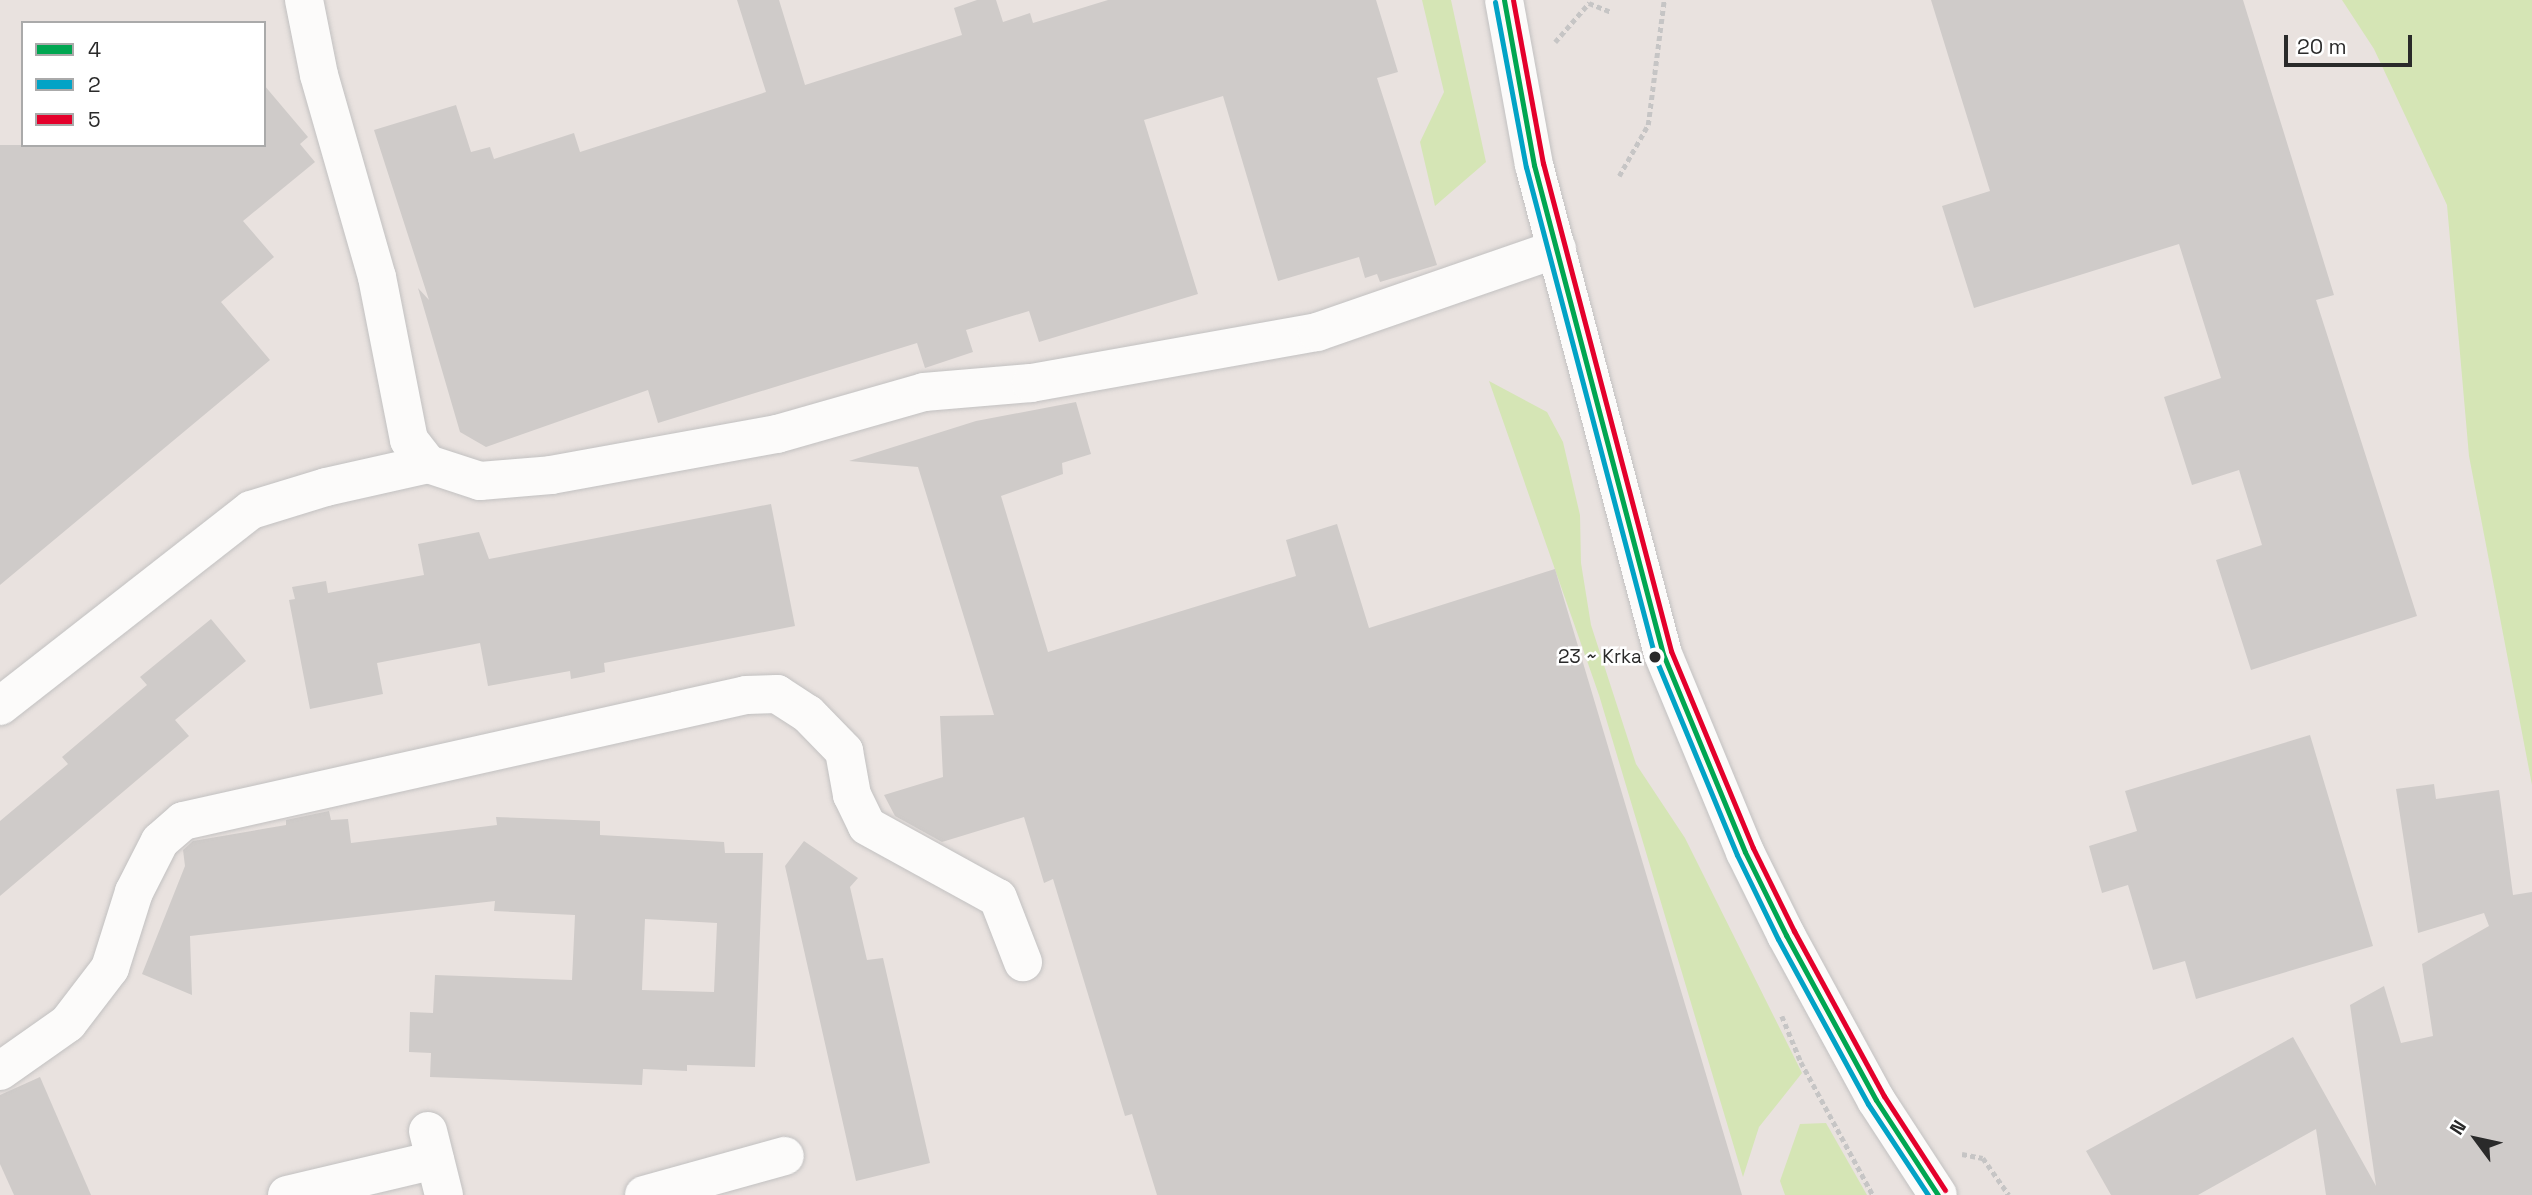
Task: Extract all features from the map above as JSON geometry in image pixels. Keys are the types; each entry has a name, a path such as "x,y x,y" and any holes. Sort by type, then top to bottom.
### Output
{"street":[{"path":"304,0 319,75 377,277 410,440 428,464"},
{"path":"1504,0 1534,165 1663,654 1704,758 1751,864 1843,1041 1938,1195"},
{"path":"1,706 251,510 326,487 428,464 480,481 551,475 777,434 925,392 1031,383 1317,332 1557,249"},
{"path":"0,1071 68,1023 110,968 139,882 160,841 183,821 746,695 777,694 808,714 844,751 852,795 867,826 998,898 1023,962"},
{"path":"644,1195 785,1156"},
{"path":"287,1195 435,1162"}],"path":[{"path":"1619,176 1648,125 1664,0"},
{"path":"1552,46 1588,3 1611,12"},
{"path":"1782,1023 1873,1195"},
{"path":"1983,1158 2008,1195"}],"green space":[{"path":"1422,0 1451,0 1486,162 1435,206 1420,142 1444,92"},
{"path":"2342,0 2532,0 2532,785 2469,456 2447,205 2374,49"},
{"path":"1489,381 1547,412 1563,442 1580,515 1581,563 1591,625 1636,764 1685,838 1802,1073 1759,1127 1743,1177 1599,695"},
{"path":"1826,1123 1867,1195 1785,1195 1780,1181 1800,1124"}],"building":[{"path":"737,0 779,0 805,85 962,35 954,8 977,0 996,0 1003,22 1030,13 1033,23 1108,0 1376,0 1398,72 1377,78 1437,265 1380,282 1377,274 1365,278 1359,257 1278,281 1223,96 1144,120 1198,294 1039,342 1029,311 966,330 973,352 925,368 917,343 658,423 648,390 486,447 460,432 418,288 429,300 374,130 456,105 471,152 490,147 494,159 574,133 580,152 766,92"},
{"path":"1931,0 2243,0 2334,295 2316,300 2417,616 2251,670 2216,560 2262,545 2239,470 2192,485 2164,397 2221,378 2179,244 1974,308 1942,206 1990,191"},
{"path":"266,87 308,137 300,144 315,162 243,221 274,257 221,302 270,360 0,585 0,145 266,147"},
{"path":"1076,402 1091,454 1062,463 1063,474 1001,496 1048,652 1296,576 1286,540 1337,524 1369,628 1555,569 1742,1195 1157,1195 1132,1114 1125,1116 1053,879 1044,883 1024,817 942,842 895,816 884,795 943,777 940,716 994,715 918,467 849,461 976,421"},
{"path":"771,504 795,626 604,663 605,672 571,679 570,671 488,686 480,643 377,663 383,694 310,709 289,600 295,599 292,587 326,581 328,593 424,575 418,544 479,532 489,559"},
{"path":"211,619 246,661 175,720 189,736 0,896 0,821 68,764 62,757 147,685 140,677"},
{"path":"2310,735 2373,946 2196,999 2185,961 2153,970 2128,885 2102,893 2089,846 2137,831 2125,791"},
{"path":"2434,784 2436,799 2499,790 2513,895 2532,892 2532,1195 2326,1195 2316,1129 2198,1195 2111,1195 2086,1151 2293,1037 2376,1186 2350,1005 2384,986 2401,1043 2433,1036 2422,964 2489,926 2484,913 2418,933 2396,789"},
{"path":"329,811 331,820 348,819 351,843 497,825 496,817 600,821 600,835 724,842 725,853 763,853 755,1067 687,1065 687,1071 643,1069 642,1085 430,1077 431,1053 409,1052 410,1012 433,1013 435,975 572,980 575,915 494,911 495,901 190,936 192,995 142,974 185,866 183,850 193,841 286,825 286,820","holes":["645,919 717,923 714,992 642,990"]},
{"path":"804,841 858,878 850,887 867,960 883,958 930,1163 856,1181 785,866"},
{"path":"40,1077 91,1195 14,1195 0,1164 0,1095"}],"transit line":[{"name":"4","path":"1504,0 1534,165 1663,654 1745,852 1786,935 1876,1100 1938,1195"},
{"name":"5","path":"1513,0 1543,163 1671,651 1753,848 1794,931 1884,1096 1945,1190"},
{"name":"2","path":"1495,2 1526,167 1655,657 1737,855 1778,939 1868,1104 1928,1195"}],"place":[{"name":"23 ~ Krka","path":"1655,657"}]}
